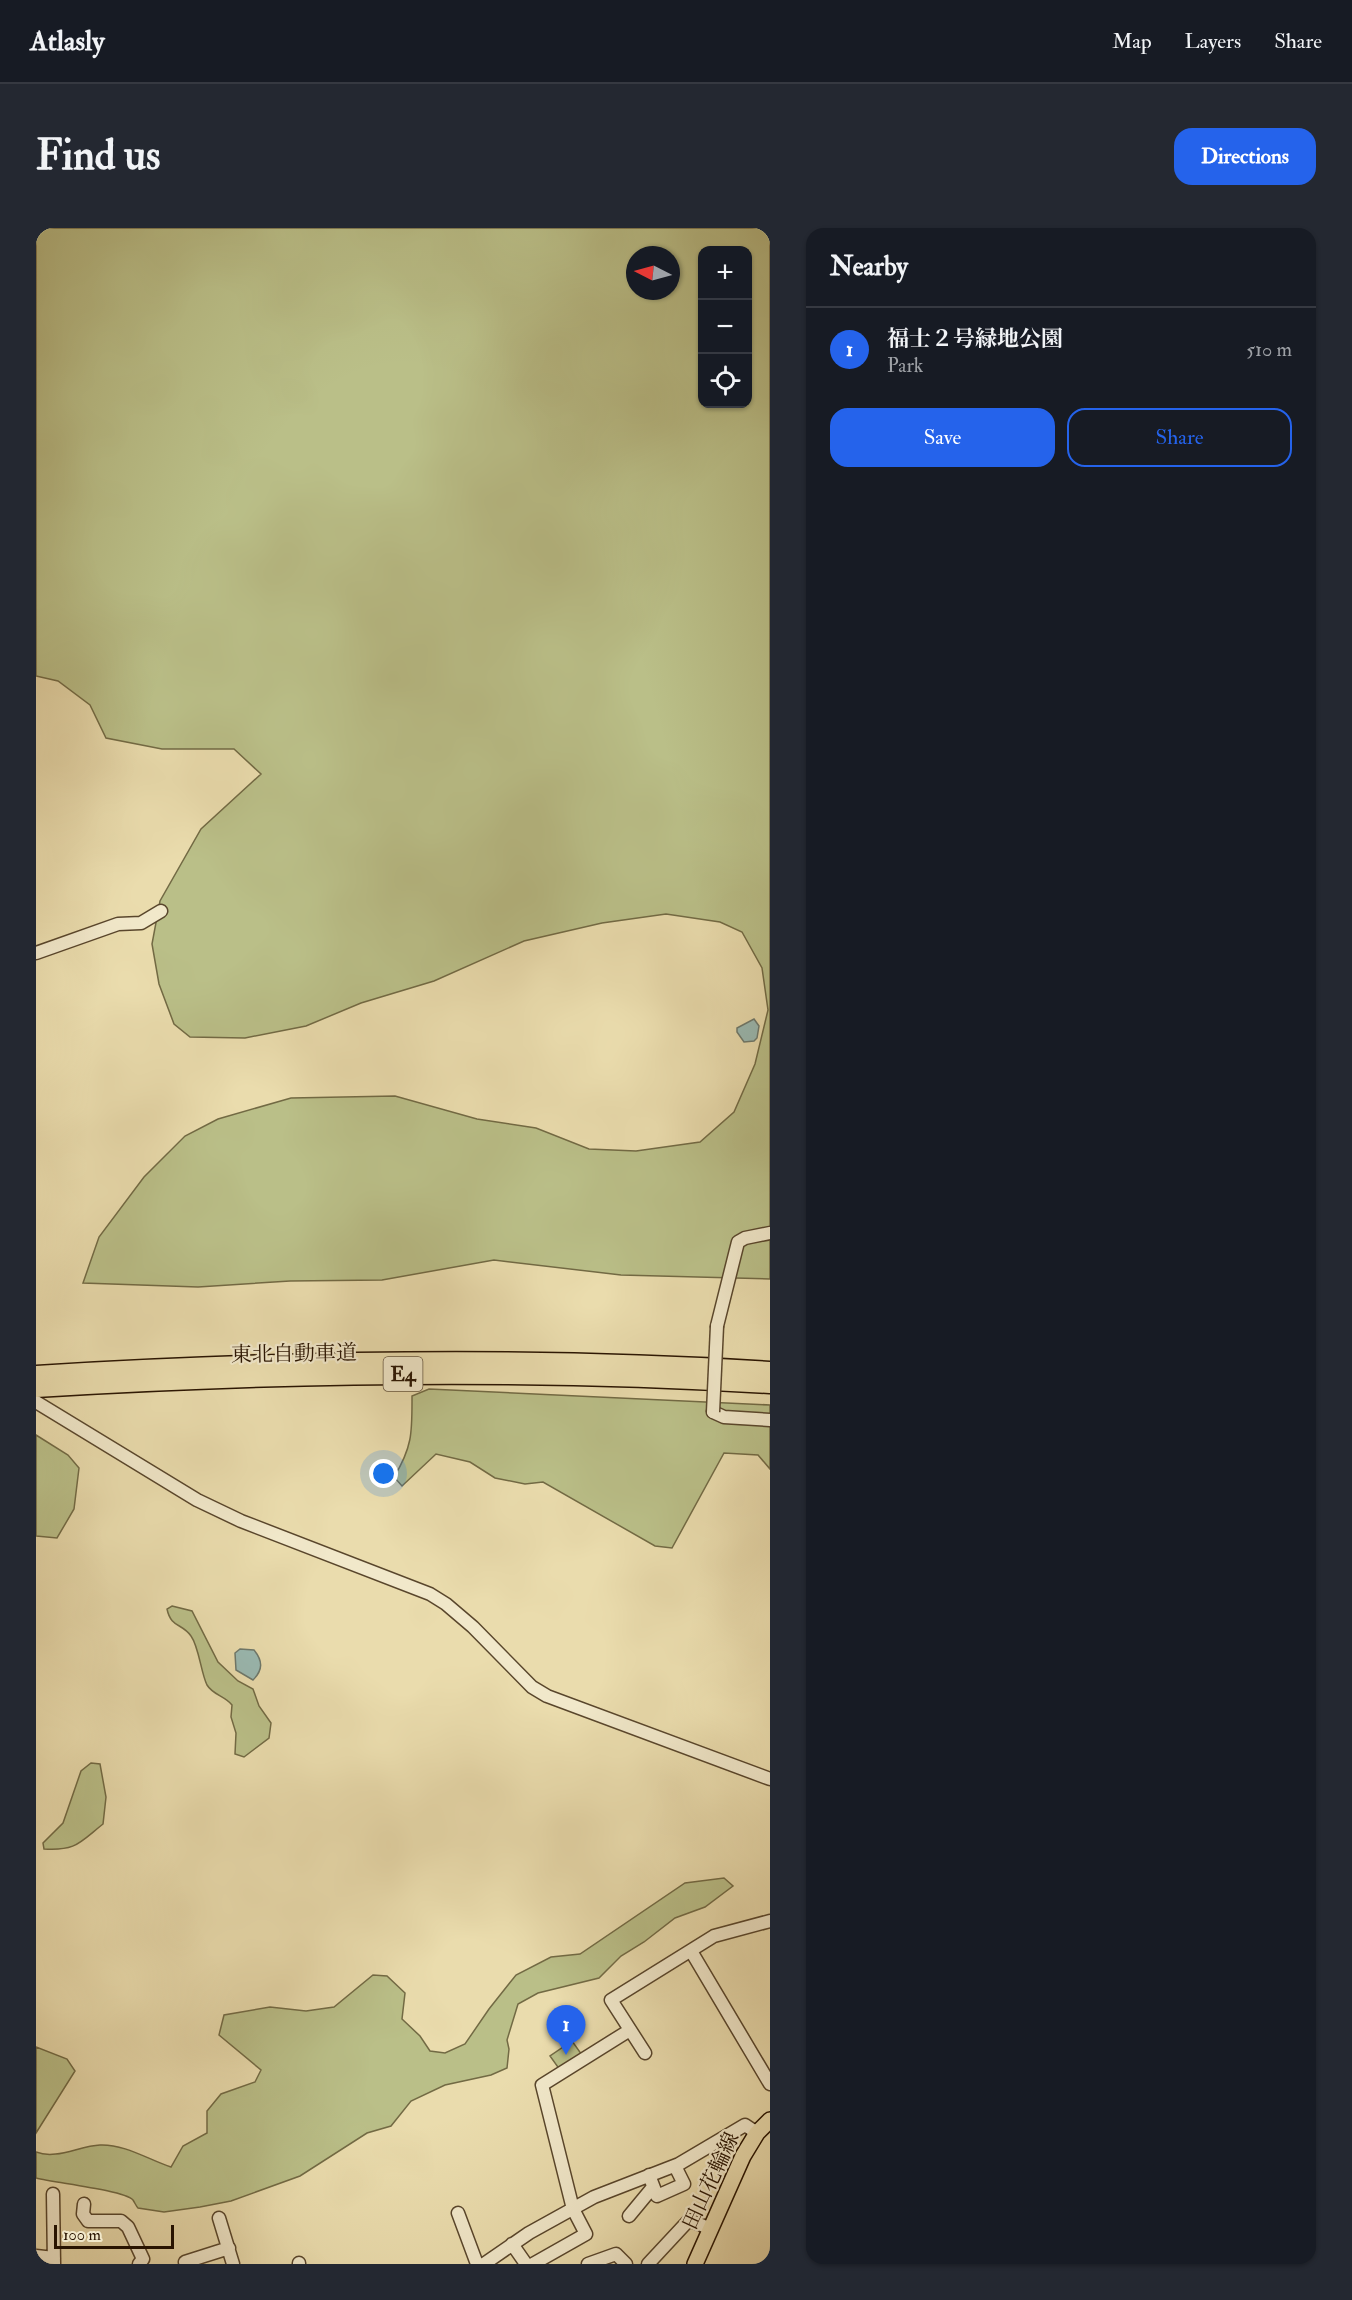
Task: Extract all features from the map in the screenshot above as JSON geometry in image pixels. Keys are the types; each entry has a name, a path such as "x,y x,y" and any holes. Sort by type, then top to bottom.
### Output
{"highway":[{"name":"東北自動車道","path":"36,1375 249,1364 374,1361 565,1363 770,1371"},
{"name":"東北自動車道","path":"36,1388 214,1378 375,1374 576,1376 770,1384"}],"main road":[{"name":"田山花輪線","path":"694,2264 743,2156 757,2133 770,2120"}],"street":[{"path":"36,953 118,924 141,923 161,911"},
{"path":"770,1233 745,1238 738,1242 717,1326 713,1412 724,1417 770,1420"},
{"path":"36,1402 197,1500 241,1521 430,1594 456,1612 532,1687 547,1696 769,1777"},
{"path":"645,2053 611,2000 714,1936 770,1921"},
{"path":"691,1951 770,2084"},
{"path":"533,2264 586,2234 573,2209 542,2085 630,2031"},
{"path":"484,2264 513,2244 594,2197 651,2181 745,2124 757,2133"},
{"path":"651,2181 657,2196 684,2184 675,2166"},
{"path":"629,2216 651,2181"},
{"path":"36,2256 54,2261 53,2194"},
{"path":"84,2204 83,2214 88,2221 121,2221 128,2227 143,2259 138,2264"},
{"path":"458,2213 477,2264"},
{"path":"219,2218 233,2264"},
{"path":"648,2264 689,2220 711,2229"},
{"path":"513,2244 526,2264"},
{"path":"186,2264 185,2262 228,2248"},
{"path":"588,2264 616,2253 626,2264"}],"green space":[{"path":"36,228 770,228 770,1279 621,1275 494,1260 382,1280 290,1281 198,1287 83,1283 99,1237 144,1177 185,1136 218,1119 291,1098 395,1096 477,1119 536,1128 589,1149 636,1151 700,1142 734,1112 755,1064 768,1010 762,968 742,932 720,922 666,914 602,923 524,941 434,981 361,1003 306,1026 245,1038 190,1037 174,1024 159,984 152,944 160,901 201,829 261,774 234,749 162,749 106,738 90,705 58,681 36,676"},
{"path":"429,1389 770,1405 770,1469 758,1455 724,1453 672,1548 655,1546 543,1482 525,1484 495,1478 470,1462 436,1454 402,1486 394,1477 405,1456 410,1438 412,1396"},
{"path":"36,1435 68,1455 79,1468 74,1509 57,1538 36,1536"},
{"path":"172,1606 192,1611 218,1662 238,1681 253,1689 259,1706 271,1723 269,1738 244,1757 235,1754 236,1733 231,1717 232,1705 207,1685 194,1641 188,1632 174,1622 169,1615 167,1609"},
{"path":"91,1763 100,1764 106,1797 103,1824 82,1841 70,1847 44,1849 43,1843 63,1823 81,1771"},
{"path":"724,1878 733,1886 705,1907 675,1918 621,1956 599,1978 538,1993 518,2004 507,2040 509,2049 507,2068 491,2075 445,2085 411,2101 391,2126 367,2133 300,2176 231,2201 164,2212 138,2208 133,2200 116,2193 36,2178 36,2152 60,2154 100,2145 119,2147 171,2167 183,2146 207,2133 207,2111 221,2094 255,2082 261,2070 219,2035 224,2015 270,2007 306,2011 334,2007 373,1975 387,1976 405,1993 402,2019 420,2036 430,2051 445,2053 465,2044 516,1975 551,1957 580,1954 685,1883"},
{"path":"572,2041 582,2055 560,2070 550,2056"},
{"path":"36,2047 67,2059 75,2071 36,2133"}],"water":[{"path":"754,1019 759,1026 757,1038 754,1041 744,1042 737,1028"},
{"path":"240,1649 254,1650 259,1658 261,1665 259,1673 253,1680 236,1670 235,1653"}],"place":[{"name":"福士２号緑地公園","path":"566,2055"}]}
